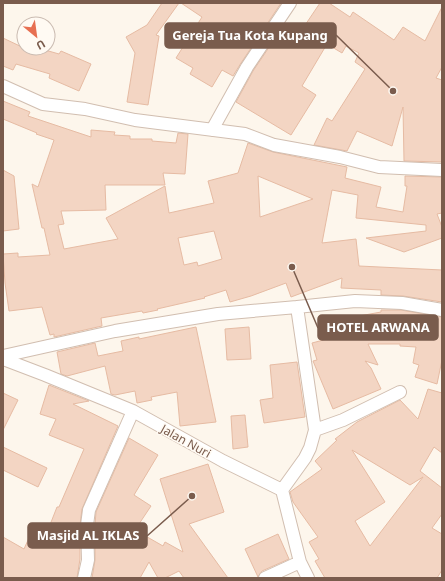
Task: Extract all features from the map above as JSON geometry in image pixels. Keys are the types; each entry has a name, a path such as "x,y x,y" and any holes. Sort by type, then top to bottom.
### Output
{"street":[{"path":"212,130 247,67 290,3"},
{"path":"3,86 43,104 85,109 135,120 245,134 274,145 340,157 379,167 442,170"},
{"path":"3,358 115,331 203,316 355,301 402,303 442,310"},
{"path":"297,307 315,430 310,448 305,458 282,490 300,562 308,578"},
{"name":"Jalan Nuri","path":"3,358 132,411 223,461 282,490"},
{"path":"315,430 348,418 400,392"},
{"path":"84,578 88,560 87,525 89,510 132,411"},
{"path":"265,578 300,562"}],"building":[{"path":"162,3 179,3 156,35 159,36 148,105 127,102 135,53 126,37 147,25"},
{"path":"181,3 281,3 233,76 222,70 212,87 190,74 193,68 176,58 202,17"},
{"path":"320,3 329,3 350,17 353,12 394,40 403,27 425,41 442,7 442,67 436,78 442,80 442,162 404,161 403,107 392,146 357,131 347,151 314,145 327,118 332,121 365,69 355,62 359,53 346,46 342,53 327,44 302,86 316,95 291,135 236,102 253,71 280,31 295,40"},
{"path":"3,38 16,44 16,56 56,56 56,53 59,54 61,51 91,64 79,91 49,78 50,74 16,64 13,70 3,66"},
{"path":"3,101 30,112 28,116 91,137 91,130 115,132 114,135 130,136 130,139 152,139 152,141 176,143 178,133 188,134 185,174 163,173 165,185 105,185 106,210 61,211 64,224 58,225 64,249 118,239 106,218 165,186 169,213 214,203 208,181 238,173 248,143 273,152 347,167 345,178 381,187 376,207 403,212 407,186 405,186 405,176 442,177 442,213 437,214 442,227 442,238 404,252 366,238 426,231 426,225 356,218 358,195 332,190 322,243 356,239 359,266 442,270 442,302 403,296 381,295 381,290 341,288 342,278 291,297 286,283 230,302 226,290 204,297 205,298 157,309 158,310 143,313 142,311 101,318 102,326 54,337 54,334 50,335 42,307 9,311 3,254 18,253 18,257 50,255 32,184 38,187 54,140 36,134 37,133 3,119","holes":["258,176 313,199 260,217","214,231 222,259 198,266 197,262 184,265 178,238"]},
{"path":"3,170 14,176 19,229 3,231"},
{"path":"381,310 401,310 442,317 442,360 437,384 415,377 419,365 413,363 416,347 400,346 400,344 368,344 378,365 365,361 371,368 381,389 333,409 313,361 317,360 312,343 331,338 328,327 343,323 343,319 381,312"},
{"path":"196,327 216,422 180,426 177,392 151,397 152,400 137,403 135,391 115,395 111,394 105,366 67,376 61,374 57,352 95,343 98,356 123,351 121,341 139,337 139,339"},
{"path":"249,327 251,359 227,360 225,329"},
{"path":"297,362 305,417 264,423 260,400 273,398 270,365"},
{"path":"49,385 89,401 73,404 118,426 82,509 80,525 80,559 77,578 3,578 3,537 24,549 33,529 46,535 57,507 59,507 84,449 49,435 56,419 40,414"},
{"path":"428,389 442,393 442,453 434,447 420,471 442,488 442,514 432,528 442,534 442,570 437,578 325,578 315,561 319,559 309,542 318,537 293,502 290,492 322,469 315,461 337,440 335,439 357,422 400,400 418,419","holes":["352,450 410,485 423,477 370,546 355,521 385,502"]},
{"path":"3,393 18,400 3,430"},
{"path":"245,415 248,447 233,449 231,416"},
{"path":"129,438 158,455 134,495 151,506 135,530 163,546 165,542 183,552 160,479 208,464 224,512 189,524 228,578 184,578 179,571 165,578 158,578 149,562 140,578 92,578 95,560 96,512"},
{"path":"3,447 47,468 38,487 3,470"},
{"path":"278,534 289,559 262,571 258,577 245,549"}],"place":[{"name":"Gereja Tua Kota Kupang","path":"393,91"},
{"name":"HOTEL ARWANA","path":"292,267"},
{"name":"Masjid AL IKLAS","path":"192,496"}]}
